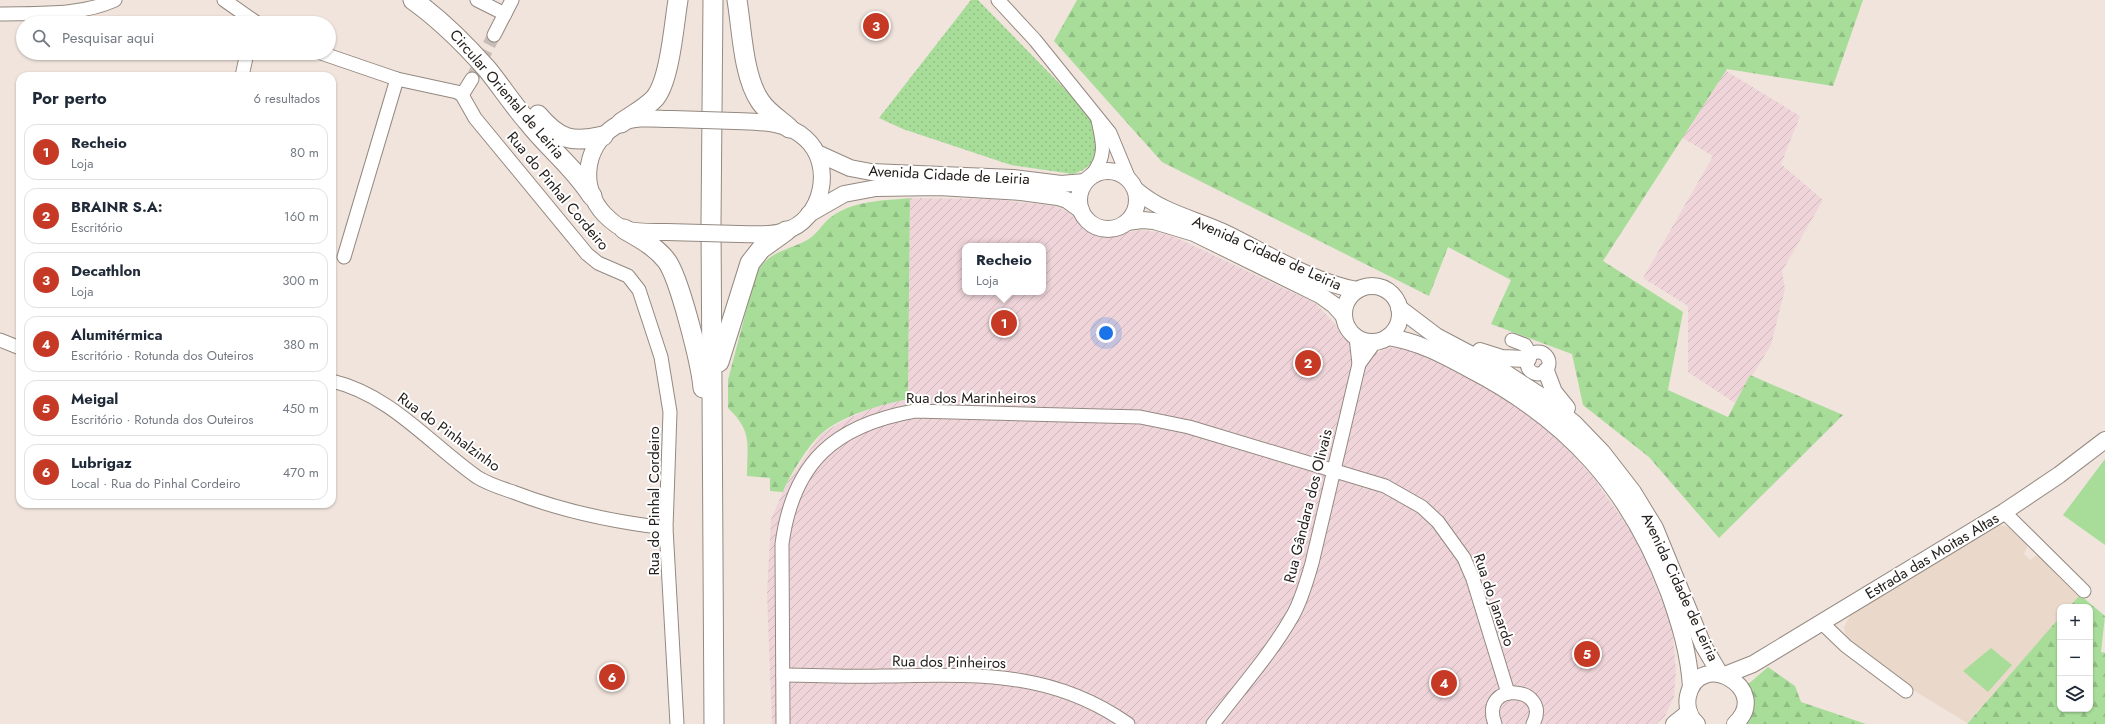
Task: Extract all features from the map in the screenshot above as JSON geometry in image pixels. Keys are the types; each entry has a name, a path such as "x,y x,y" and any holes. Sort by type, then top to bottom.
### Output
{"highway":[{"name":"Circular Oriental de Leiria","path":"414,0 448,27 465,44 528,122 574,170 592,196"},
{"name":"Circular Oriental de Leiria","path":"434,0 455,17 477,40 547,125 555,132 571,140 585,140 603,136"},
{"path":"621,123 648,105 660,91 667,70 678,0"},
{"path":"706,0 707,724"},
{"path":"713,0 711,223 714,724"},
{"path":"737,0 749,75 754,91 761,103 789,128"},
{"path":"624,229 655,248 673,271 700,366 707,412"},
{"path":"713,387 723,348 750,263 761,249 786,231"}],"main road":[{"path":"640,119 770,123 789,128 805,138 817,153 822,167 822,182 820,191 809,214 797,226 786,231 768,234 739,234 624,229 601,212 592,196 589,185 588,167 593,150 603,136 621,123 640,119"},
{"name":"Avenida Cidade de Leiria","path":"817,153 850,168 871,172 1013,178 1061,184 1088,179"},
{"path":"1102,171 1121,173 1132,185 1136,208 1127,222 1114,228 1101,228 1089,222 1081,210 1079,199 1088,179 1102,171"},
{"name":"Avenida Cidade de Leiria","path":"1132,185 1165,210 1222,232 1328,283 1358,290"},
{"name":"Avenida Cidade de Leiria","path":"809,214 844,194 876,188 946,188 1022,192 1058,197 1067,200 1081,210"},
{"name":"Avenida Cidade de Leiria","path":"1127,222 1142,220 1154,221 1201,237 1320,295 1334,305 1344,316"},
{"path":"1373,286 1382,288 1393,296 1399,308 1399,321 1397,327 1381,339 1365,341 1356,337 1348,328 1344,316 1346,304 1358,290 1373,286"},
{"name":"Avenida Cidade de Leiria","path":"1399,308 1447,343 1504,372 1530,388 1563,414 1591,439 1633,492 1655,528 1703,645 1723,674 1735,680 1741,688"},
{"name":"Avenida Cidade de Leiria","path":"1381,339 1402,339 1434,351 1508,390 1528,403 1564,432 1597,467 1628,507 1658,566 1676,614 1688,654 1692,687 1687,700 1693,718"},
{"path":"1447,343 1502,358 1530,357"},
{"path":"1546,371 1554,392 1591,439"},
{"name":"Estrada das Moitas Altas","path":"1692,687 1704,676 1723,674 1753,664 1822,623 2004,512 2059,475 2105,440"},
{"path":"1735,724 1742,715 1744,709 1744,695 1741,688 1753,664"},
{"path":"1674,724 1693,718"}],"street":[{"path":"0,14 79,11 95,8 116,0"},
{"path":"224,0 245,16"},
{"path":"477,0 505,14"},
{"path":"494,35 512,0"},
{"path":"998,0 1034,40 1110,133 1132,185"},
{"path":"336,58 397,79 457,92 462,95 472,79"},
{"path":"243,72 248,60"},
{"path":"344,257 397,79"},
{"name":"Rua do Pinhal Cordeiro","path":"462,95 475,118 587,254 598,263 628,276 639,290 661,357 670,412 666,528 677,724"},
{"path":"1088,179 1098,167 1103,154 1098,118"},
{"name":"Rua Gândara dos Olivais","path":"1214,724 1276,642 1294,614 1304,592 1359,364 1356,337"},
{"name":"Rua Gândara dos Olivais","path":"1359,364 1381,339"},
{"path":"0,340 16,346"},
{"path":"1512,340 1525,345 1530,357 1528,367 1532,372 1539,374 1546,371"},
{"name":"Rua do Pinhalzinho","path":"336,383 366,394 408,419 478,477 495,486 535,500 623,523 666,528"},
{"name":"Rua dos Marinheiros","path":"783,724 782,544 786,519 794,496 810,464 823,451 850,431 878,419 915,411 1140,417 1189,427 1334,469"},
{"name":"Rua do Janardo","path":"1334,469 1385,486 1403,495 1422,507 1452,538 1464,558 1473,579 1508,693"},
{"path":"2004,512 2084,591"},
{"path":"1822,623 1846,646 1906,691"},
{"name":"Rua dos Pinheiros","path":"783,675 968,675 1026,680 1052,686 1081,697 1128,724"},
{"path":"1495,724 1493,709 1496,702 1508,693 1522,693 1532,702 1536,715 1533,724"}],"shaded area":[{"path":"1718,66 1800,116 1781,164 1823,200 1782,271 1785,289 1771,345 1735,403 1688,372 1688,306 1643,278 1713,156 1681,137"},
{"path":"910,198 992,199 1056,206 1068,212 1088,229 1098,234 1109,235 1141,230 1158,232 1177,238 1315,303 1335,324 1343,338 1377,353 1386,348 1400,348 1430,358 1483,385 1517,406 1542,425 1593,477 1639,543 1672,627 1676,670 1674,697 1665,716 1656,724 772,724 767,594 771,519 787,483 821,434 843,421 876,406 908,399"},
{"path":"1998,525 2006,526 2013,530 2026,543 2027,547 2024,554 2030,560 2035,556 2040,556 2080,595 2072,604 2057,604 2057,621 1967,723 1910,688 1852,643 1846,637 1844,627 1852,612"}],"green space":[{"path":"971,0 978,0 1092,117 1101,142 1092,162 1085,169 1073,174 1011,165 903,129 879,118"},
{"path":"1077,0 1863,0 1833,86 1727,69 1603,261 1683,312 1668,390 1728,417 1750,375 1843,415 1719,538 1649,457 1583,405 1572,354 1491,324 1511,280 1448,247 1429,296 1162,162 1054,41"},
{"path":"910,198 908,399 863,411 831,426 817,438 806,452 783,492 770,491 770,478 747,476 747,439 742,424 728,408 728,380 756,273 761,265 773,255 809,239 828,219 840,211 869,202"},
{"path":"2105,459 2105,545 2063,515"},
{"path":"2080,595 2091,604 2072,604"},
{"path":"2093,606 2105,616 2101,652 2105,653 2105,724 1967,724 2057,620 2057,712 2093,712"},
{"path":"1991,648 2012,665 1988,692 1963,671"},
{"path":"1768,667 1795,686 1801,702 1866,724 1743,724 1746,686"}],"tunnel":[{"path":"472,79 494,35"}],"place":[{"name":"Decathlon","path":"876,26"},
{"name":"Recheio","path":"1004,323"},
{"name":"BRAINR S.A:","path":"1308,363"},
{"name":"Meigal","path":"1587,654"},
{"name":"Lubrigaz","path":"612,677"},
{"name":"Alumitérmica","path":"1444,683"}]}
